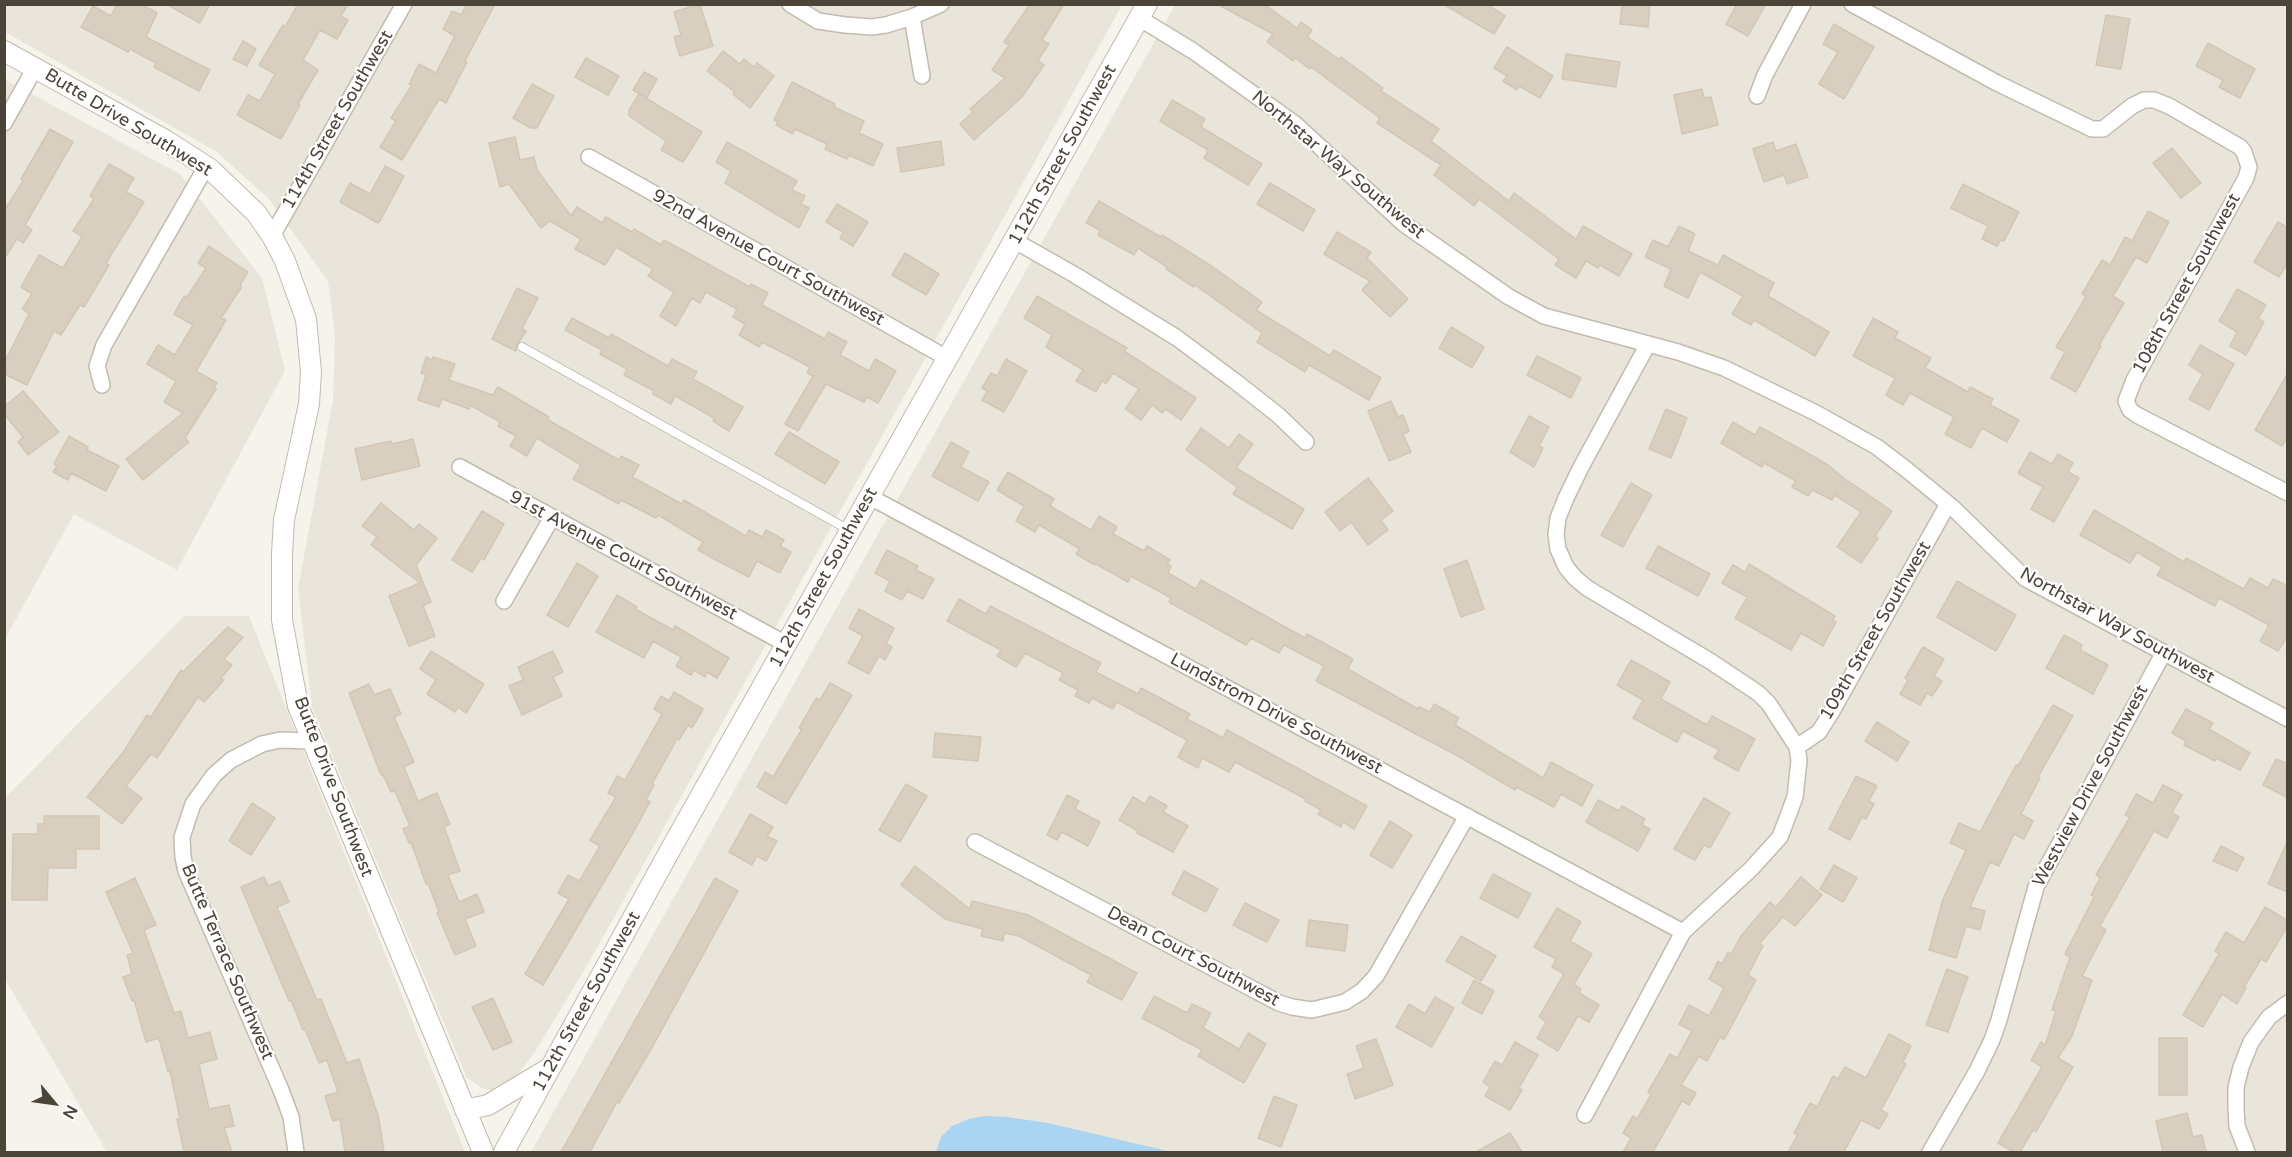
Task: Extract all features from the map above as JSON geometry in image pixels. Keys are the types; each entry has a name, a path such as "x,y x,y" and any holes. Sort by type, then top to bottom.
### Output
{"street":[{"name":"114th Street Southwest","path":"272,236 404,4"},
{"path":"790,4 818,21 845,26 886,25 912,17 941,4"},
{"path":"1757,96 1765,75 1803,4"},
{"name":"108th Street Southwest","path":"1852,4 1996,83 2092,129 2103,129 2132,106 2144,100 2154,100 2169,106 2240,147 2249,167 2246,178 2134,380 2126,401 2130,410 2137,415 2288,493"},
{"name":"112th Street Southwest","path":"504,1152 786,644 1143,11"},
{"name":"Northstar Way Southwest","path":"1143,11 1193,51 1294,123 1404,225 1509,297 1544,316 1724,368 1816,413 1877,447 1948,504 2026,579 2288,719"},
{"path":"912,17 922,76"},
{"name":"Butte Drive Southwest","path":"4,51 165,140 206,167 256,213 272,236 292,278 306,319 311,372 309,404 284,520 281,591 282,620 298,706 483,1152"},
{"path":"4,123 35,68"},
{"name":"92nd Avenue Court Southwest","path":"589,158 947,358"},
{"path":"102,385 97,366 104,345 206,167"},
{"path":"1015,241 1177,338 1278,415 1306,442"},
{"path":"1585,1115 1683,932 1751,869 1780,837 1795,797 1799,760 1797,747 1758,693 1710,661 1587,588 1575,578 1558,549 1556,535 1558,518 1576,477 1647,344"},
{"name":"91st Avenue Court Southwest","path":"460,468 786,644"},
{"name":"Lundstrom Drive Southwest","path":"870,496 1683,932"},
{"name":"109th Street Southwest","path":"1797,747 1819,732 1831,713 1948,504"},
{"path":"504,601 551,519"},
{"name":"Westview Drive Southwest","path":"1930,1152 1977,1071 1992,1040 2036,887 2163,654"},
{"name":"Butte Terrace Southwest","path":"296,1152 291,1117 281,1090 186,871 182,837 193,804 214,775 231,760 262,744 279,740 312,741"},
{"name":"Dean Court Southwest","path":"975,842 1279,1003 1312,1010 1345,1002 1362,991 1376,976 1467,816"},
{"path":"2247,1152 2237,1126 2236,1086 2241,1067 2251,1042 2269,1017 2288,1003"},
{"path":"465,1110 488,1105 550,1068"}],"lane":[{"path":"522,347 851,530"}],"shaded area":[{"path":"5,4 1122,5 588,964 535,1052 510,1085 497,1092 482,1088 467,1078 312,707 298,588 333,400 335,335 328,281 269,199 217,152 5,32"},
{"path":"1175,5 2287,5 2287,1152 531,1152"},
{"path":"4,79 180,174 262,278 285,371 177,570 74,514 5,639"},
{"path":"184,616 249,616 465,1152 107,1152 5,979 4,799"}],"water":[{"path":"983,1116 1048,1123 1172,1152 936,1152 941,1137 952,1126"}],"building":[{"path":"117,4 141,4 157,13 146,37 210,70 199,91 154,67 156,63 130,49 128,52 81,27 93,6 111,16"},
{"path":"166,4 210,4 200,23"},
{"path":"298,4 348,4 341,16 348,20 337,39 320,30 303,60 318,70 281,139 237,115 248,95 260,101 275,74 259,65"},
{"path":"467,4 495,4 446,103 439,99 402,160 380,147 396,121 391,118 412,85 409,84 419,64 436,73 455,36 443,29 452,11 461,15"},
{"path":"700,4 713,46 680,56 674,37 681,35 674,12"},
{"path":"1030,4 1064,4 1042,40 1049,44 1038,60 1044,65 1022,97 974,140 960,124 973,112 970,109 1005,78 992,70 1009,45 1004,42"},
{"path":"1217,4 1264,4 1297,28 1301,22 1312,30 1307,37 1339,59 1341,57 1383,88 1381,91 1439,129 1431,141 1509,201 1514,193 1576,239 1583,226 1632,254 1619,276 1600,265 1598,268 1586,261 1576,278 1555,265 1559,259 1479,199 1474,206 1434,175 1441,165 1377,123 1380,118 1311,67 1310,69 1295,58 1293,61 1267,42 1273,34"},
{"path":"1443,4 1486,4 1505,16 1494,34"},
{"path":"1622,4 1650,4 1648,27 1620,24"},
{"path":"1737,4 1766,4 1748,36 1726,24"},
{"path":"2106,15 2130,19 2121,69 2096,65"},
{"path":"1834,24 1874,47 1844,99 1819,84 1838,52 1823,44"},
{"path":"243,41 256,49 247,66 233,59"},
{"path":"2208,43 2255,69 2240,98 2219,87 2223,80 2196,66"},
{"path":"1507,47 1553,76 1540,98 1519,86 1517,90 1503,81 1507,76 1494,68"},
{"path":"723,51 740,64 744,59 754,67 757,63 774,76 750,108 733,94 735,92 707,71"},
{"path":"1566,54 1620,62 1616,87 1562,79"},
{"path":"586,58 619,76 608,95 575,77"},
{"path":"644,72 657,79 647,98 633,90"},
{"path":"792,82 835,104 834,107 864,121 859,133 883,144 873,166 849,155 847,159 825,149 827,144 795,129 793,134 776,125 778,121 774,120"},
{"path":"532,84 554,96 537,128 531,128 513,118"},
{"path":"1702,89 1704,98 1711,97 1718,125 1682,134 1674,95"},
{"path":"639,94 702,132 683,162 661,150 666,141 629,116 629,110"},
{"path":"1172,100 1205,119 1201,127 1262,164 1248,185 1204,158 1208,150 1160,121"},
{"path":"50,129 73,142 25,225 32,230 23,243 17,239 4,259 4,211 23,181 21,179"},
{"path":"515,137 520,160 534,157 537,170 571,216 577,207 602,223 606,217 632,232 634,229 661,245 664,240 750,287 751,284 768,293 762,305 825,339 828,332 847,342 840,355 869,371 875,359 896,371 878,403 867,397 864,402 826,384 798,431 785,424 813,376 807,373 810,367 762,342 759,347 739,335 745,324 733,317 737,309 706,292 700,303 692,298 676,326 660,316 674,292 648,276 653,269 616,247 605,265 575,249 581,239 550,221 541,228 509,184 500,187 489,143"},
{"path":"941,141 944,165 901,172 897,148"},
{"path":"727,142 797,181 792,190 805,196 801,204 809,208 799,228 725,183 731,171 716,162"},
{"path":"1773,142 1776,151 1796,144 1808,177 1787,184 1784,175 1764,182 1753,149"},
{"path":"2172,148 2201,183 2181,198 2153,163"},
{"path":"109,164 134,178 126,192 144,202 106,263 109,265 84,307 80,305 61,335 54,331 27,385 4,374 4,363 29,314 22,309 32,294 21,287 39,255 63,268 82,237 73,231 94,199 90,196"},
{"path":"385,166 404,176 378,223 340,202 350,183 370,194"},
{"path":"1270,183 1315,210 1303,231 1257,204"},
{"path":"1963,184 2019,212 2004,241 2001,240 1997,246 1982,239 1988,226 1951,208"},
{"path":"1099,201 1161,237 1162,235 1213,267 1262,302 1256,310 1330,356 1334,350 1381,378 1369,400 1309,365 1305,372 1257,342 1262,333 1138,248 1134,255 1098,235 1100,230 1086,223"},
{"path":"837,204 868,222 853,246 840,238 843,232 826,222"},
{"path":"2148,211 2169,222 2147,263 2136,257 2113,296 2124,303 2099,345 2101,346 2076,392 2051,378 2065,352 2056,347 2086,297 2082,294 2102,260 2110,265 2125,237 2132,241"},
{"path":"2278,222 2288,228 2288,262 2279,277 2254,262"},
{"path":"1679,226 1695,234 1688,251 1718,265 1723,255 1774,283 1768,296 1829,332 1815,356 1754,320 1751,325 1732,314 1743,296 1700,272 1688,298 1664,286 1671,269 1645,257 1653,240 1668,247"},
{"path":"1337,232 1371,252 1367,258 1408,299 1390,317 1362,290 1370,281 1324,254"},
{"path":"209,246 248,272 241,283 241,288 221,318 226,320 196,371 217,383 214,387 216,389 185,438 189,442 143,480 126,459 183,413 164,402 176,381 147,364 158,345 175,355 193,325 174,314 184,296 187,297 206,268 198,263"},
{"path":"905,253 939,274 926,295 892,275"},
{"path":"517,288 538,298 522,329 526,331 516,351 492,339"},
{"path":"2237,289 2266,305 2258,319 2264,322 2246,355 2230,346 2237,332 2219,321"},
{"path":"1037,296 1127,348 1124,351 1196,398 1181,420 1165,409 1162,413 1152,405 1141,420 1125,409 1139,389 1113,373 1106,384 1102,381 1096,392 1076,381 1083,370 1046,347 1052,335 1024,318"},
{"path":"572,318 609,338 611,334 668,366 672,359 697,372 693,379 743,407 729,431 713,421 714,418 675,396 671,404 653,394 654,391 624,375 627,369 600,354 602,350 565,330"},
{"path":"1873,318 1898,332 1895,338 1931,358 1925,368 1968,392 1970,387 1993,399 1990,405 2019,420 2007,442 1982,428 1971,448 1945,434 1954,417 1910,393 1903,405 1886,395 1895,378 1853,356"},
{"path":"1451,327 1484,347 1472,368 1439,348"},
{"path":"2200,345 2234,364 2209,410 2189,399 2203,374 2189,365"},
{"path":"1537,356 1581,378 1571,398 1527,375"},
{"path":"426,357 455,364 449,380 493,395 498,387 549,417 548,420 619,460 621,456 639,465 632,477 682,504 684,500 746,536 749,530 762,537 766,530 784,540 780,546 791,552 780,573 757,561 749,577 716,560 698,550 703,542 658,515 656,518 621,500 619,504 573,479 581,465 537,438 527,456 510,446 516,436 498,426 500,422 470,405 469,409 442,399 439,407 418,400 426,375 421,373"},
{"path":"1006,359 1027,371 1004,412 982,400 987,391 982,388 991,373 997,376"},
{"path":"2288,373 2288,436 2282,446 2255,430"},
{"path":"23,391 59,432 28,455 18,442 23,437 4,414 4,407"},
{"path":"1391,401 1398,417 1403,415 1409,431 1403,434 1411,452 1389,461 1368,411"},
{"path":"1666,409 1687,418 1671,458 1649,449"},
{"path":"1529,416 1549,427 1539,446 1543,448 1534,467 1510,452"},
{"path":"1733,422 1755,435 1760,427 1795,446 1828,465 1892,511 1875,536 1878,538 1861,563 1837,547 1861,512 1835,495 1832,500 1812,490 1808,496 1792,487 1796,481 1764,463 1762,467 1721,443"},
{"path":"1201,428 1229,448 1239,434 1253,444 1236,468 1304,509 1292,529 1233,494 1237,487 1186,450"},
{"path":"789,432 839,462 825,484 775,454"},
{"path":"69,436 88,447 87,450 119,466 106,491 71,473 68,480 53,472 57,466 54,464"},
{"path":"413,439 420,466 362,480 355,449"},
{"path":"951,442 969,452 961,467 989,482 978,501 932,476"},
{"path":"2030,452 2052,464 2058,454 2073,463 2068,472 2079,478 2054,522 2031,509 2043,487 2018,473"},
{"path":"1008,472 1054,499 1050,506 1091,530 1099,516 1117,527 1113,534 1144,551 1147,546 1170,560 1167,564 1171,566 1168,573 1196,589 1201,580 1305,638 1307,634 1353,659 1348,669 1418,709 1419,707 1430,712 1434,704 1459,718 1455,725 1543,778 1551,762 1593,785 1582,806 1561,794 1554,807 1516,787 1515,790 1456,755 1316,681 1324,666 1284,645 1279,653 1251,638 1246,645 1169,602 1171,598 1131,576 1128,582 1076,554 1080,549 1039,525 1035,532 1016,521 1024,506 997,490"},
{"path":"1368,478 1393,511 1381,520 1388,530 1368,545 1351,522 1340,531 1325,512"},
{"path":"1631,483 1652,495 1623,547 1601,535"},
{"path":"381,503 414,530 419,524 437,538 416,565 431,602 423,606 435,636 409,646 389,596 420,583 371,545 377,537 362,526"},
{"path":"2094,510 2184,562 2186,558 2244,589 2250,578 2268,588 2273,579 2288,586 2288,635 2278,651 2260,641 2269,625 2219,598 2215,606 2157,575 2162,567 2137,552 2130,563 2080,535"},
{"path":"482,511 504,524 484,560 481,558 472,572 452,560"},
{"path":"1658,546 1710,574 1698,596 1646,568"},
{"path":"887,550 918,566 916,570 934,579 923,599 907,591 902,600 885,591 890,581 875,573"},
{"path":"1467,560 1484,609 1461,617 1444,569"},
{"path":"577,563 598,576 568,627 547,615"},
{"path":"1749,564 1835,616 1833,620 1836,622 1823,646 1801,633 1791,650 1735,618 1747,597 1722,583 1733,565 1745,572"},
{"path":"1957,581 2016,615 1996,651 1937,617"},
{"path":"617,595 637,607 635,609 673,630 675,626 729,658 717,678 707,672 705,677 694,670 691,675 676,666 681,657 653,641 644,658 596,632"},
{"path":"959,599 986,614 990,606 1101,663 1096,672 1138,694 1141,688 1190,714 1187,719 1223,738 1227,730 1367,806 1354,829 1343,822 1341,827 1318,814 1321,810 1305,801 1306,799 1235,762 1229,772 1202,758 1198,768 1178,757 1187,740 1117,702 1113,709 1092,698 1089,703 1075,696 1078,690 1059,680 1063,673 1025,653 1016,667 997,656 1001,650 947,621"},
{"path":"859,609 894,628 886,644 892,647 885,660 879,656 869,674 848,663 863,636 849,628"},
{"path":"228,627 243,637 224,659 232,665 221,678 224,680 204,702 198,697 157,758 151,754 126,786 142,798 122,824 87,797 124,751 147,715 151,717 181,670 183,672"},
{"path":"2064,635 2082,645 2080,650 2108,665 2093,694 2046,668"},
{"path":"1923,647 1944,659 1934,676 1942,681 1932,696 1927,693 1920,705 1900,694 1908,680 1905,678"},
{"path":"431,651 484,684 466,713 458,707 455,712 427,694 436,680 420,669"},
{"path":"553,651 563,672 553,677 562,696 522,715 509,686 523,680 518,667"},
{"path":"1631,660 1670,682 1661,699 1707,725 1712,716 1755,739 1738,771 1714,758 1719,750 1683,731 1677,742 1633,718 1643,700 1617,685"},
{"path":"830,683 852,695 786,804 757,787 765,772 773,777 802,729 799,728 816,698 820,700"},
{"path":"369,684 374,695 390,689 401,714 394,717 414,762 404,767 418,801 437,793 450,824 444,827 460,871 448,875 459,902 477,894 484,912 465,919 476,946 455,955 437,913 439,912 428,883 426,884 411,842 409,843 403,829 410,826 395,791 391,792 381,775 349,693"},
{"path":"674,692 703,709 692,728 688,725 679,740 677,739 652,784 654,785 646,800 650,802 543,985 525,974 569,899 558,893 568,875 579,881 600,846 590,840 616,797 608,793 617,776 625,780 662,714 654,709 661,696 669,701"},
{"path":"2053,705 2073,716 2038,777 2040,778 2021,814 2033,821 2024,839 2014,834 1999,866 1990,862 1970,907 1985,911 1980,930 1966,926 1956,958 1929,950 1943,899 1966,850 1950,843 1959,823 1980,832 2016,765 2018,766"},
{"path":"2186,709 2213,723 2209,729 2250,753 2240,770 2216,758 2215,761 2184,745 2186,741 2172,733"},
{"path":"1877,722 1909,742 1897,761 1865,741"},
{"path":"935,733 981,737 978,761 933,757"},
{"path":"2276,759 2288,764 2288,798 2263,785"},
{"path":"1856,776 1877,786 1869,801 1874,804 1866,819 1862,817 1850,840 1829,829"},
{"path":"906,784 927,796 900,842 879,830"},
{"path":"2163,785 2182,795 2172,813 2179,817 2167,838 2154,831 2100,926 2106,930 2082,976 2092,980 2072,1036 2058,1058 2073,1067 2036,1132 2033,1130 2020,1152 2014,1152 1998,1143 2042,1067 2031,1060 2041,1042 2045,1045 2056,1011 2052,1010 2070,957 2065,954 2094,897 2091,895 2100,878 2096,875 2130,817 2125,815 2136,794 2153,803"},
{"path":"1067,795 1079,801 1075,809 1100,822 1088,846 1062,832 1057,840 1047,835"},
{"path":"1150,796 1167,806 1163,812 1188,826 1173,852 1137,833 1138,831 1119,820 1133,797 1145,804"},
{"path":"1704,798 1730,813 1710,848 1704,845 1695,860 1674,849"},
{"path":"1598,800 1619,811 1622,806 1645,819 1642,825 1650,829 1638,851 1586,822"},
{"path":"252,803 275,818 251,855 229,841"},
{"path":"750,814 773,827 767,836 777,841 766,861 757,856 752,865 729,852"},
{"path":"44,816 99,816 99,849 76,849 76,868 48,868 47,900 12,900 13,834 38,834 38,824 44,824"},
{"path":"1390,821 1412,835 1392,868 1370,855"},
{"path":"2288,840 2288,892 2268,884"},
{"path":"2221,846 2244,858 2237,871 2213,861"},
{"path":"1834,865 1857,878 1843,902 1820,889"},
{"path":"915,866 970,909 972,901 1028,915 1137,973 1122,1000 1087,982 1091,975 1019,936 1004,933 1003,941 981,936 983,929 945,919 901,885"},
{"path":"1184,871 1218,889 1206,912 1172,894"},
{"path":"1493,874 1531,894 1518,918 1480,898"},
{"path":"264,877 268,886 280,881 289,902 277,907 317,1000 321,999 347,1063 359,1059 379,1119 384,1152 345,1152 340,1119 333,1121 325,1096 338,1092 327,1060 319,1063 291,1000 289,1001 241,887"},
{"path":"1801,877 1822,895 1795,926 1783,917 1759,944 1763,946 1748,975 1756,980 1724,1040 1720,1037 1707,1061 1699,1056 1681,1085 1696,1093 1689,1105 1682,1101 1653,1152 1623,1152 1631,1138 1623,1133 1633,1116 1637,1119 1651,1095 1648,1092 1670,1054 1677,1058 1692,1031 1679,1024 1689,1005 1709,1016 1724,988 1709,979 1718,961 1722,964 1728,952 1731,954 1741,936 1770,902 1776,907"},
{"path":"135,878 156,925 144,930 174,1013 181,1011 188,1038 210,1032 217,1059 199,1064 209,1109 229,1105 234,1126 224,1128 232,1152 184,1152 170,1071 168,1072 159,1038 146,1042 134,1000 132,1001 123,977 132,974 127,955 133,953 106,892"},
{"path":"715,878 738,891 654,1044 619,1103 617,1102 590,1152 561,1152"},
{"path":"1245,903 1279,920 1267,942 1233,925"},
{"path":"2265,907 2288,921 2288,925 2266,962 2261,959 2244,987 2246,988 2237,1004 2222,994 2203,1027 2183,1015 2219,954 2215,951 2226,932 2244,943"},
{"path":"1557,908 1581,922 1570,941 1592,954 1574,984 1581,989 1579,993 1599,1005 1589,1022 1578,1016 1558,1051 1537,1038 1546,1022 1539,1017 1564,974 1552,967 1556,959 1534,947"},
{"path":"1309,920 1348,925 1345,951 1306,946"},
{"path":"1461,936 1496,956 1481,981 1446,961"},
{"path":"1947,969 1968,977 1948,1032 1926,1025"},
{"path":"1474,980 1494,991 1482,1014 1462,1003"},
{"path":"1154,996 1187,1013 1192,1004 1211,1013 1203,1028 1239,1049 1248,1033 1266,1044 1244,1083 1198,1056 1202,1050 1142,1018"},
{"path":"1435,997 1454,1008 1432,1047 1396,1027 1409,1004 1425,1014"},
{"path":"493,998 512,1042 493,1050 472,1007"},
{"path":"1889,1034 1911,1046 1903,1062 1906,1064 1881,1110 1888,1114 1879,1129 1861,1120 1844,1152 1788,1152 1798,1135 1794,1133 1810,1103 1817,1107 1833,1076 1838,1079 1845,1067 1866,1078"},
{"path":"2159,1038 2187,1038 2187,1095 2159,1095"},
{"path":"1376,1039 1393,1085 1355,1099 1347,1074 1364,1068 1356,1046"},
{"path":"1515,1042 1538,1055 1519,1088 1522,1090 1510,1110 1485,1096 1490,1087 1483,1082 1495,1061 1502,1065"},
{"path":"1274,1096 1297,1105 1281,1147 1258,1138"},
{"path":"2187,1113 2193,1137 2202,1135 2206,1152 2163,1152 2156,1121"},
{"path":"1510,1133 1522,1152 1476,1152"}]}
